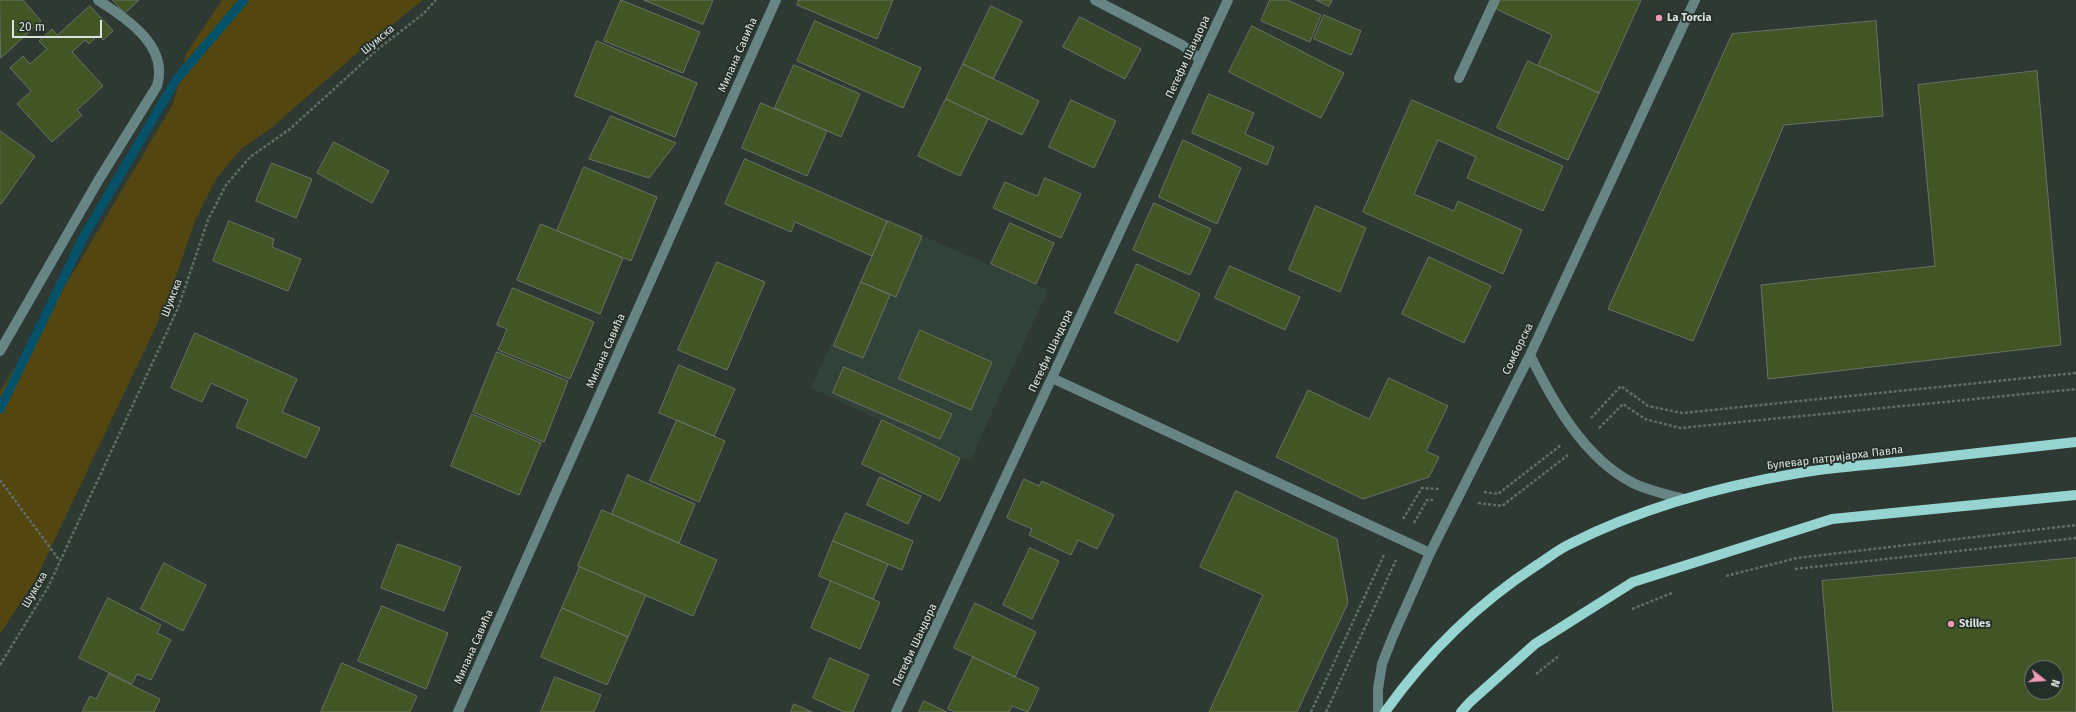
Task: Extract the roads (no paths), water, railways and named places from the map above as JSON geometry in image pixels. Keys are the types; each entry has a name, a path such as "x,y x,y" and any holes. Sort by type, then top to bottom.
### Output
{"main road":[{"name":"Булевар патријарха Павла","path":"1386,712 1404,686 1435,650 1469,616 1519,577 1568,544 1604,528 1685,499 1744,483 1801,473 2076,442"},
{"path":"1461,712 1470,702 1535,644 1633,582 1832,519 2076,495"}],"street":[{"path":"0,351 98,181 157,86 159,79 160,66 152,45 135,28 98,0"},
{"name":"Милана Савића","path":"458,712 776,0"},
{"path":"1095,0 1182,45 1200,59"},
{"name":"Петефи Шандора","path":"896,712 1228,0"},
{"path":"1459,78 1495,0"},
{"name":"Сомборска","path":"1378,712 1378,689 1382,664 1430,553 1530,355 1695,0"},
{"path":"1530,355 1540,376 1583,444 1612,470 1633,483 1685,499"},
{"path":"1052,378 1430,553"}],"waterway":[{"path":"0,409 84,236 176,80 244,0"}],"place":[{"name":"La Torcia","path":"1659,18"},
{"name":"Stilles","path":"1951,624"}]}
